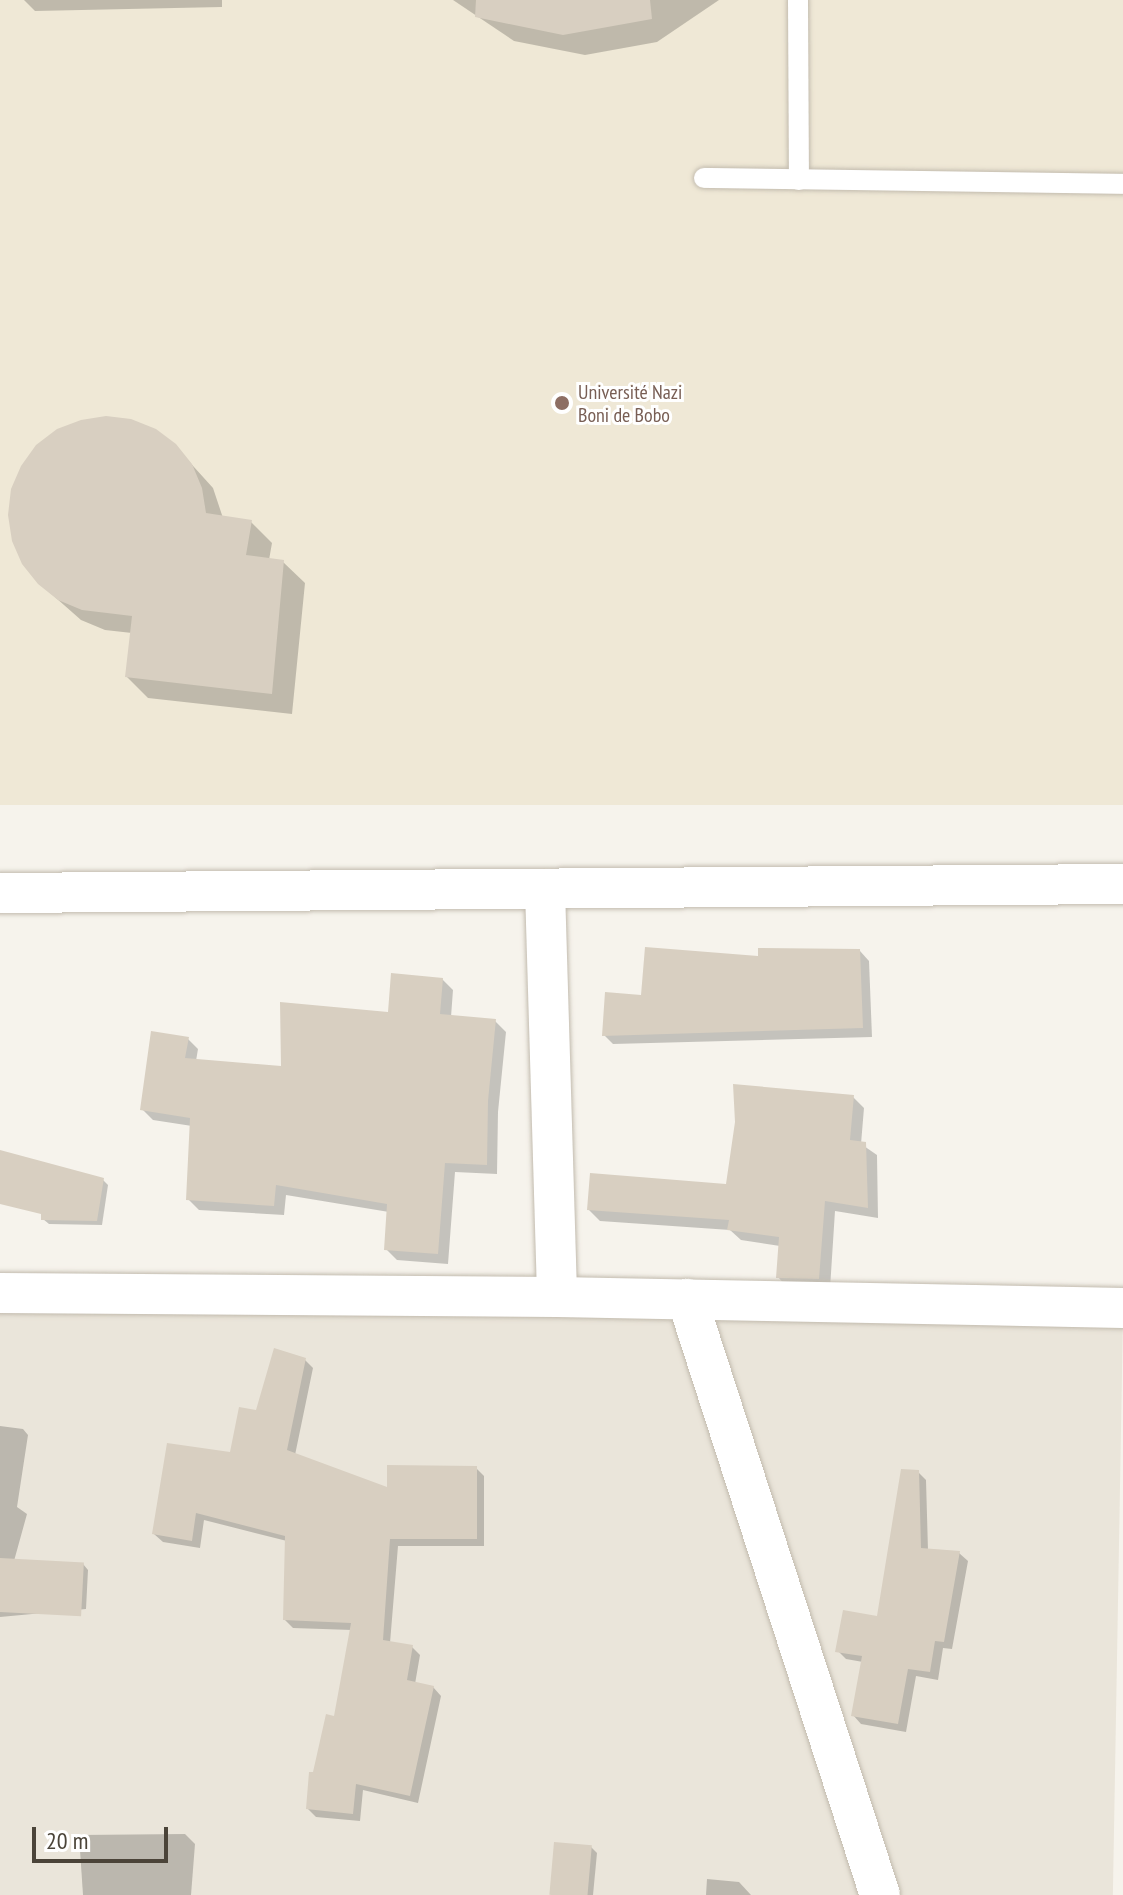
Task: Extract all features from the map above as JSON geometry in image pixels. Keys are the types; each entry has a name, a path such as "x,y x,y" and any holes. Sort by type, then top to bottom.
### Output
{"street":[{"path":"0,893 1123,884"},
{"path":"545,889 557,1297"},
{"path":"0,1293 557,1297 1123,1308"},
{"path":"687,1299 880,1895"}],"lane":[{"path":"798,0 799,180"},
{"path":"704,178 1123,184"}],"shaded area":[{"name":"Université Nazi Boni de Bobo","path":"0,0 1123,0 1123,805 0,805"},
{"path":"0,1305 1123,1325 1113,1895 0,1895"}],"building":[{"path":"476,0 650,0 652,19 563,35 475,17"},
{"path":"106,416 131,419 156,429 176,444 192,464 202,488 206,513 252,520 246,555 284,560 272,694 125,677 132,616 82,610 58,600 38,584 22,564 12,541 8,515 11,489 21,466 36,445 57,429 81,420"},
{"path":"645,947 758,956 758,948 860,949 863,1028 602,1036 605,992 641,995"},
{"path":"391,973 443,978 440,1014 496,1019 488,1101 487,1165 445,1163 438,1254 384,1250 387,1204 276,1185 274,1206 186,1200 190,1118 140,1110 151,1031 189,1037 185,1058 281,1066 280,1002 388,1012"},
{"path":"733,1084 854,1095 850,1140 866,1142 868,1208 825,1201 819,1279 776,1278 779,1237 727,1230 729,1220 587,1210 590,1173 726,1184 735,1122"},
{"path":"0,1150 104,1178 97,1221 41,1220 41,1214 0,1204"},
{"path":"274,1348 306,1358 287,1450 387,1487 387,1465 477,1466 477,1539 390,1539 383,1640 413,1645 407,1680 434,1686 410,1796 356,1784 353,1814 306,1809 309,1772 313,1772 326,1714 334,1716 351,1623 283,1620 285,1536 196,1513 192,1541 152,1534 167,1443 230,1452 239,1407 256,1410"},
{"path":"901,1469 919,1470 921,1548 960,1551 944,1642 935,1641 930,1672 908,1669 898,1724 851,1716 862,1656 835,1652 843,1610 877,1616"},
{"path":"0,1558 84,1562 81,1616 0,1612"},
{"path":"554,1842 592,1845 588,1895 549,1895"}],"place":[{"name":"Université Nazi Boni de Bobo","path":"562,403"}]}
